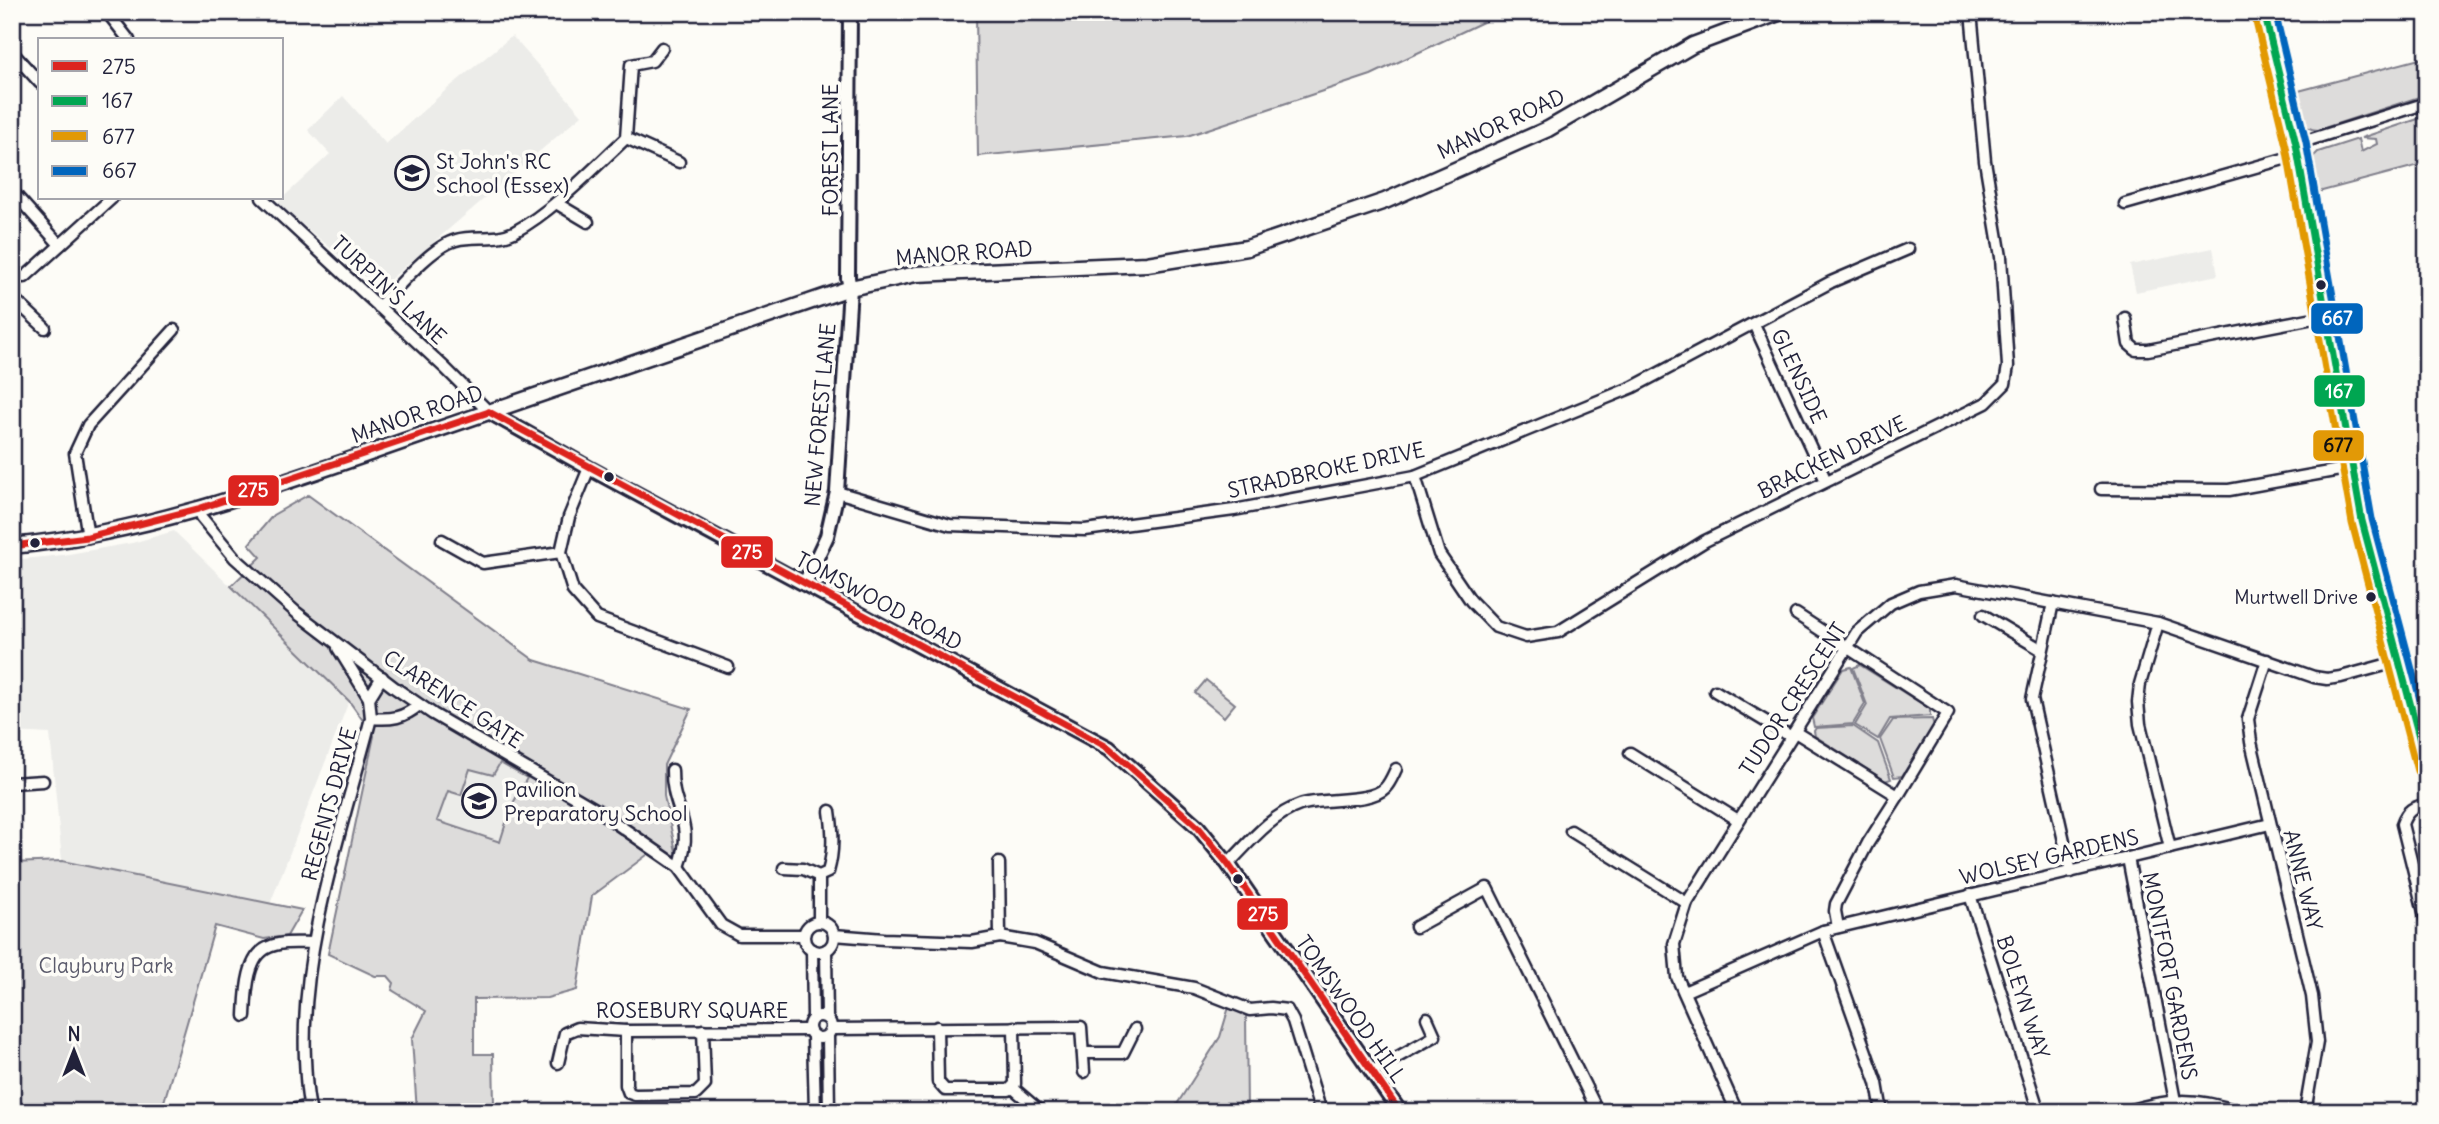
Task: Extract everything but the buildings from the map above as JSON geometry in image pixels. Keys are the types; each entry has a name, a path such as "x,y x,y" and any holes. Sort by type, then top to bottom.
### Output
{"main road":[{"name":"MANOR ROAD","path":"12,546 88,537 198,509 850,288 916,274 1147,264 1247,248 1385,201 1548,129 1693,45 1781,12"},
{"path":"2264,12 2297,149 2324,316 2362,521 2427,768"}],"street":[{"path":"107,12 127,38"},
{"name":"FOREST LANE","path":"850,12 850,288"},
{"name":"BRACKEN DRIVE","path":"1415,476 1439,554 1471,601 1496,628 1526,637 1558,632 1705,541 1986,403 2005,384 2008,366 2001,257 1985,161 1971,12"},
{"path":"379,307 439,247 457,239 486,239 513,233 556,203 626,138 631,65 652,61 662,48"},
{"path":"12,52 38,81"},
{"path":"2125,204 2297,149 2427,103"},
{"path":"626,138 679,162"},
{"path":"12,191 60,245"},
{"path":"12,276 25,277 110,200"},
{"name":"TURPIN'S LANE","path":"264,200 489,412"},
{"path":"556,203 588,222"},
{"name":"STRADBROKE DRIVE","path":"837,492 950,525 1085,530 1234,510 1415,476 1633,387 1831,282 1908,249"},
{"name":"NEW FOREST LANE","path":"805,583 827,536 837,492 850,288"},
{"path":"12,294 45,328"},
{"path":"2125,318 2129,344 2136,350 2148,350 2324,316"},
{"name":"GLENSIDE","path":"1754,324 1826,481"},
{"path":"88,537 75,453 88,425 174,330"},
{"name":"TOMSWOOD ROAD","path":"489,412 1110,748 1198,827 1226,861"},
{"path":"589,468 569,517 561,552 572,591 597,618 728,667"},
{"path":"2101,489 2229,490 2351,468"},
{"name":"CLARENCE GATE","path":"198,509 201,517 235,558 297,613 419,705 597,810 679,867 721,925 739,935 803,936"},
{"path":"442,540 483,563 561,552"},
{"name":"TUDOR CRESCENT","path":"1737,1112 1677,977 1674,944 1687,903 1846,649 1857,632 1891,603 1919,591 1956,585 2158,623 2314,677 2327,679 2400,661"},
{"path":"2053,603 2034,684 2033,706 2071,872"},
{"path":"1796,614 1948,713 1868,843 1836,904 1838,927"},
{"path":"1983,615 2042,650"},
{"path":"2158,623 2140,684 2138,702 2140,724 2170,848"},
{"path":"333,640 369,698 382,677"},
{"name":"ANNE WAY","path":"2267,660 2248,719 2250,742 2312,996 2317,1042 2305,1112"},
{"path":"1715,691 1898,796"},
{"name":"REGENTS DRIVE","path":"284,1112 310,1109 304,1034 313,943 371,718 369,698"},
{"path":"371,718 403,717 419,705"},
{"path":"1630,753 1738,820"},
{"path":"1226,861 1261,830 1300,805 1377,793 1386,788 1396,769"},
{"path":"672,770 673,794 683,816 686,833 679,867"},
{"path":"12,783 43,781"},
{"path":"2427,804 2406,812 2402,824 2427,924"},
{"path":"783,868 803,869 819,876 828,872 832,858 833,834 830,811"},
{"name":"WOLSEY GARDENS","path":"1684,992 1823,931 2270,824"},
{"path":"1571,831 1687,903"},
{"name":"MONTFORT GARDENS","path":"2128,858 2175,1101"},
{"name":"TOMSWOOD HILL","path":"1226,861 1400,1112"},
{"path":"999,863 1000,937"},
{"path":"819,876 819,922"},
{"path":"1416,927 1487,888 1598,1112"},
{"name":"BOLEYN WAY","path":"1970,895 2039,1112"},
{"path":"819,922 831,927 834,935 833,943 821,952 812,950 805,943 803,936 808,925 819,922"},
{"path":"1823,931 1877,1083 1882,1112"},
{"path":"834,935 972,942 1000,937 1035,943 1102,972 1194,988 1250,1010 1287,1010 1293,1021 1321,1112"},
{"path":"245,1016 246,989 256,958 268,947 288,943 313,943"},
{"path":"812,950 813,1018"},
{"path":"826,950 827,1018 830,1033 829,1112"},
{"path":"815,1112 809,1023 819,1016 827,1018"},
{"path":"1371,1072 1435,1036 1427,1018"},
{"path":"811,1033 821,1039 830,1033 936,1027 1081,1027 1084,1072"},
{"path":"936,1027 938,1082 945,1090 1013,1088"},
{"path":"1013,1088 1014,1027"},
{"name":"ROSEBURY SQUARE","path":"558,1063 565,1033 577,1028 811,1033"},
{"path":"1083,1054 1122,1053 1135,1029"},
{"path":"626,1031 626,1085 629,1093 635,1095 696,1094 701,1090 705,1085 703,1030"},
{"path":"1013,1088 1041,1112"},
{"path":"2124,1112 2149,1104 2175,1101 2209,1102 2239,1112"}],"shaded area":[{"name":"St John's RC School (Essex)","path":"512,36 582,115 379,289 277,203 284,200 284,197 330,154 308,130 343,96 386,144"},
{"path":"2213,248 2218,275 2136,292 2130,265"},
{"path":"174,531 349,701 270,904 62,861 50,734 12,732 12,560 63,555 132,543"},
{"name":"Pavilion Preparatory School","path":"500,763 527,778 511,807 500,842 437,821 448,790 470,769"}],"green space":[{"path":"976,12 1504,12 1371,75 1187,136 978,156"},
{"path":"2427,57 2427,93 2419,97 2318,130 2305,126 2298,118 2291,93"},
{"path":"2427,116 2427,163 2311,194 2309,166 2318,152 2358,139 2361,152 2377,144 2376,139 2361,138"},
{"path":"308,495 534,660 691,709 664,765 664,796 677,856 655,849 592,896 577,990 547,998 474,999 474,1054 493,1054 494,1105 498,1112 417,1112 412,1039 426,1011 392,990 394,983 388,976 375,976 328,954 374,736 349,701 231,586 261,557 249,544 273,515","holes":["500,763 527,778 511,807 500,842 437,821 448,791 461,795 470,769 493,775"]},
{"path":"1860,665 1930,709 1930,716 1890,719 1878,739 1855,725 1867,705 1853,668"},
{"path":"1851,667 1865,704 1853,724 1814,727 1812,718 1843,669"},
{"path":"1206,680 1235,704 1224,717 1195,693"},
{"path":"1932,719 1934,726 1902,776 1894,777 1880,739 1893,720"},
{"path":"1853,726 1878,743 1891,779 1885,781 1815,736 1814,731 1816,728"},
{"name":"Claybury Park","path":"62,861 302,910 287,936 264,939 215,926 161,1112 12,1112 12,863"},
{"path":"1229,1007 1246,1015 1247,1112 1172,1112 1220,1037"}],"transit line":[{"name":"167","path":"2264,12 2296,144 2362,521 2427,767"},
{"name":"667","path":"2275,12 2306,142 2372,519 2427,726"},
{"name":"677","path":"2254,14 2286,146 2352,523 2417,771"},
{"name":"275","path":"489,412 1109,748 1198,827 1228,864 1400,1112"},
{"name":"275","path":"12,546 88,537 198,509 489,412"}],"place":[{"name":"St John's RC School (Essex)","path":"412,173"},
{"name":"Murtwell Drive","path":"2371,597"},
{"name":"Pavilion Preparatory School","path":"479,801"}]}
